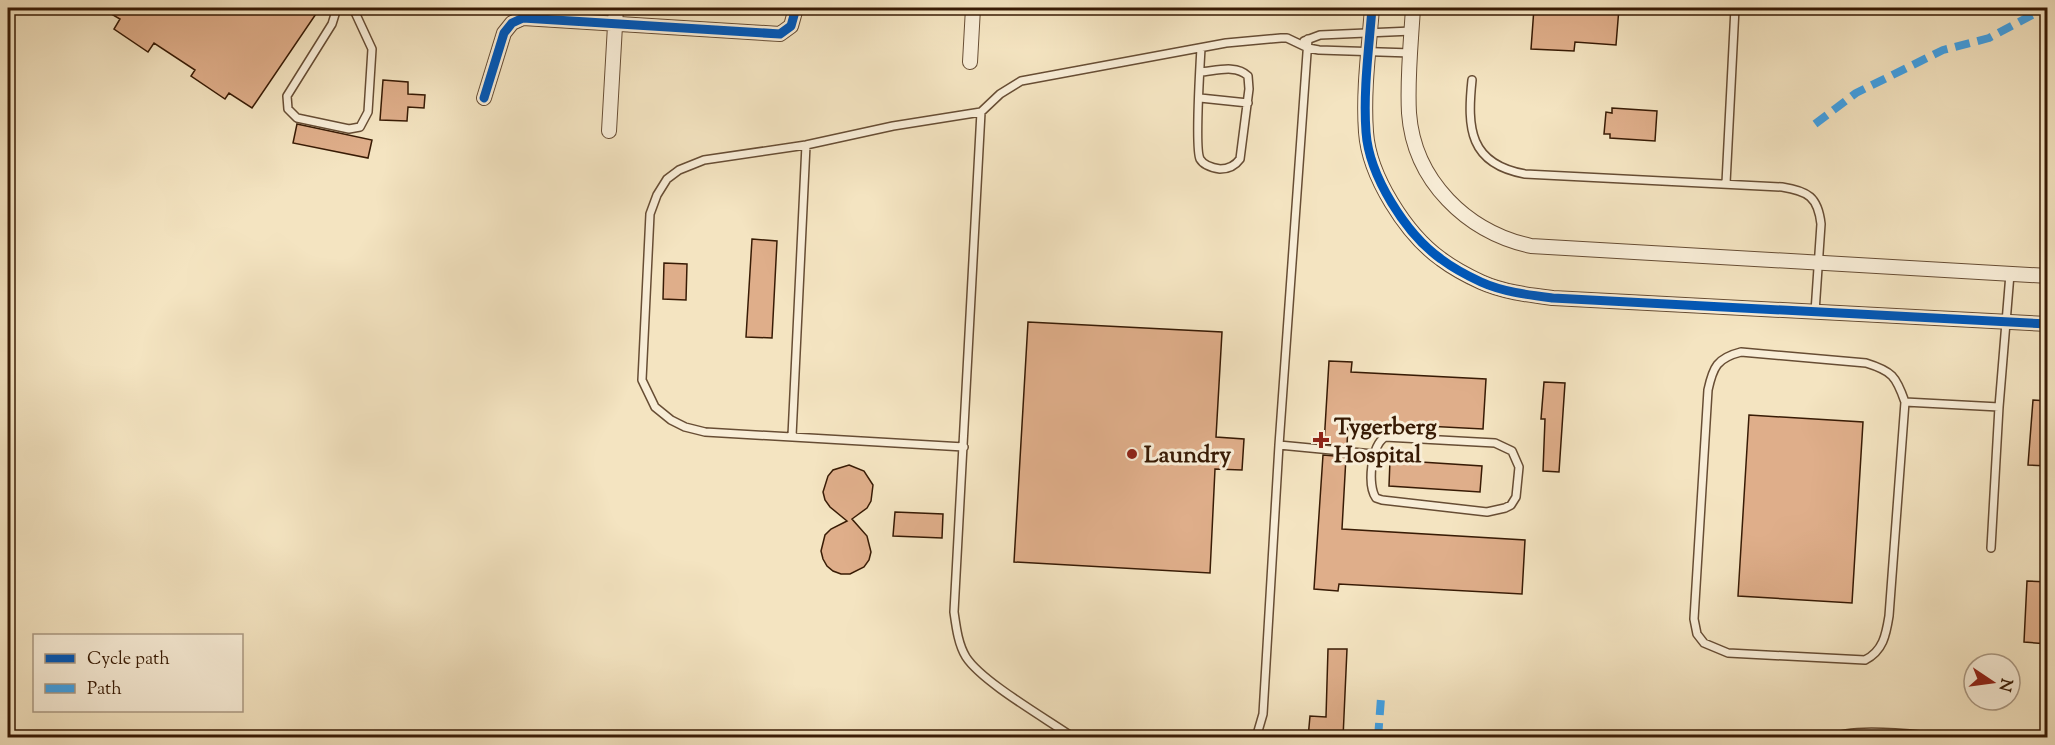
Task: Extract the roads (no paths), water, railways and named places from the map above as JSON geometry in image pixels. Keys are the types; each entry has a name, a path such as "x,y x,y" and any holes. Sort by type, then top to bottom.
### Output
{"street":[{"path":"609,131 616,8"},
{"path":"484,98 504,33 512,23 523,18 780,33 791,26 796,8"},
{"path":"970,62 973,8"},
{"path":"1372,8 1368,50 1366,132 1372,162 1387,193 1410,230 1441,259 1482,282 1521,294 1553,298 2048,324"},
{"path":"1413,8 1409,113 1413,138 1422,162 1444,197 1470,221 1485,230 1531,246 2048,276"}],"lane":[{"path":"337,8 332,24 290,89 286,102 292,114 297,118 349,129 360,127 366,117 372,57 369,40 352,8"},
{"path":"1726,183 1735,8"},
{"path":"1296,44 1320,35 1412,31"},
{"path":"964,447 705,432 685,427 671,420 655,407 641,374 650,214 657,195 667,179 679,170 704,160 806,145 893,126 981,112 1000,94 1021,81 1201,48 1287,38 1308,48 1410,53"},
{"path":"1256,738 1263,714 1279,445 1308,39"},
{"path":"1200,72 1231,69 1245,72 1248,76 1248,103 1240,159 1230,168 1221,169 1206,165 1199,157 1200,72 1201,48"},
{"path":"1472,80 1469,112 1475,142 1496,165 1510,171 1525,174 1782,187 1808,194 1819,209 1821,224 1815,312"},
{"path":"1200,98 1248,103"},
{"path":"981,112 954,612 958,636 966,657 983,674 1074,738"},
{"path":"792,436 806,145"},
{"path":"1991,548 2010,274"},
{"path":"1741,351 1866,363 1890,374 1898,382 1905,402 1889,616 1887,631 1881,646 1874,655 1865,660 1728,653 1704,643 1697,634 1694,619 1708,390 1711,375 1718,363 1728,355 1741,351"},
{"path":"1905,402 1999,407"},
{"path":"1390,437 1495,443 1512,451 1516,457 1519,466 1516,497 1511,505 1487,512 1382,500 1376,498 1371,488 1373,454 1381,440 1390,437"},
{"path":"1279,445 1373,454"},
{"path":"1834,738 1838,734 1857,732 1954,738"}],"place":[{"name":"Tygerberg Hospital","path":"1321,440"},
{"name":"Laundry","path":"1132,454"}]}
